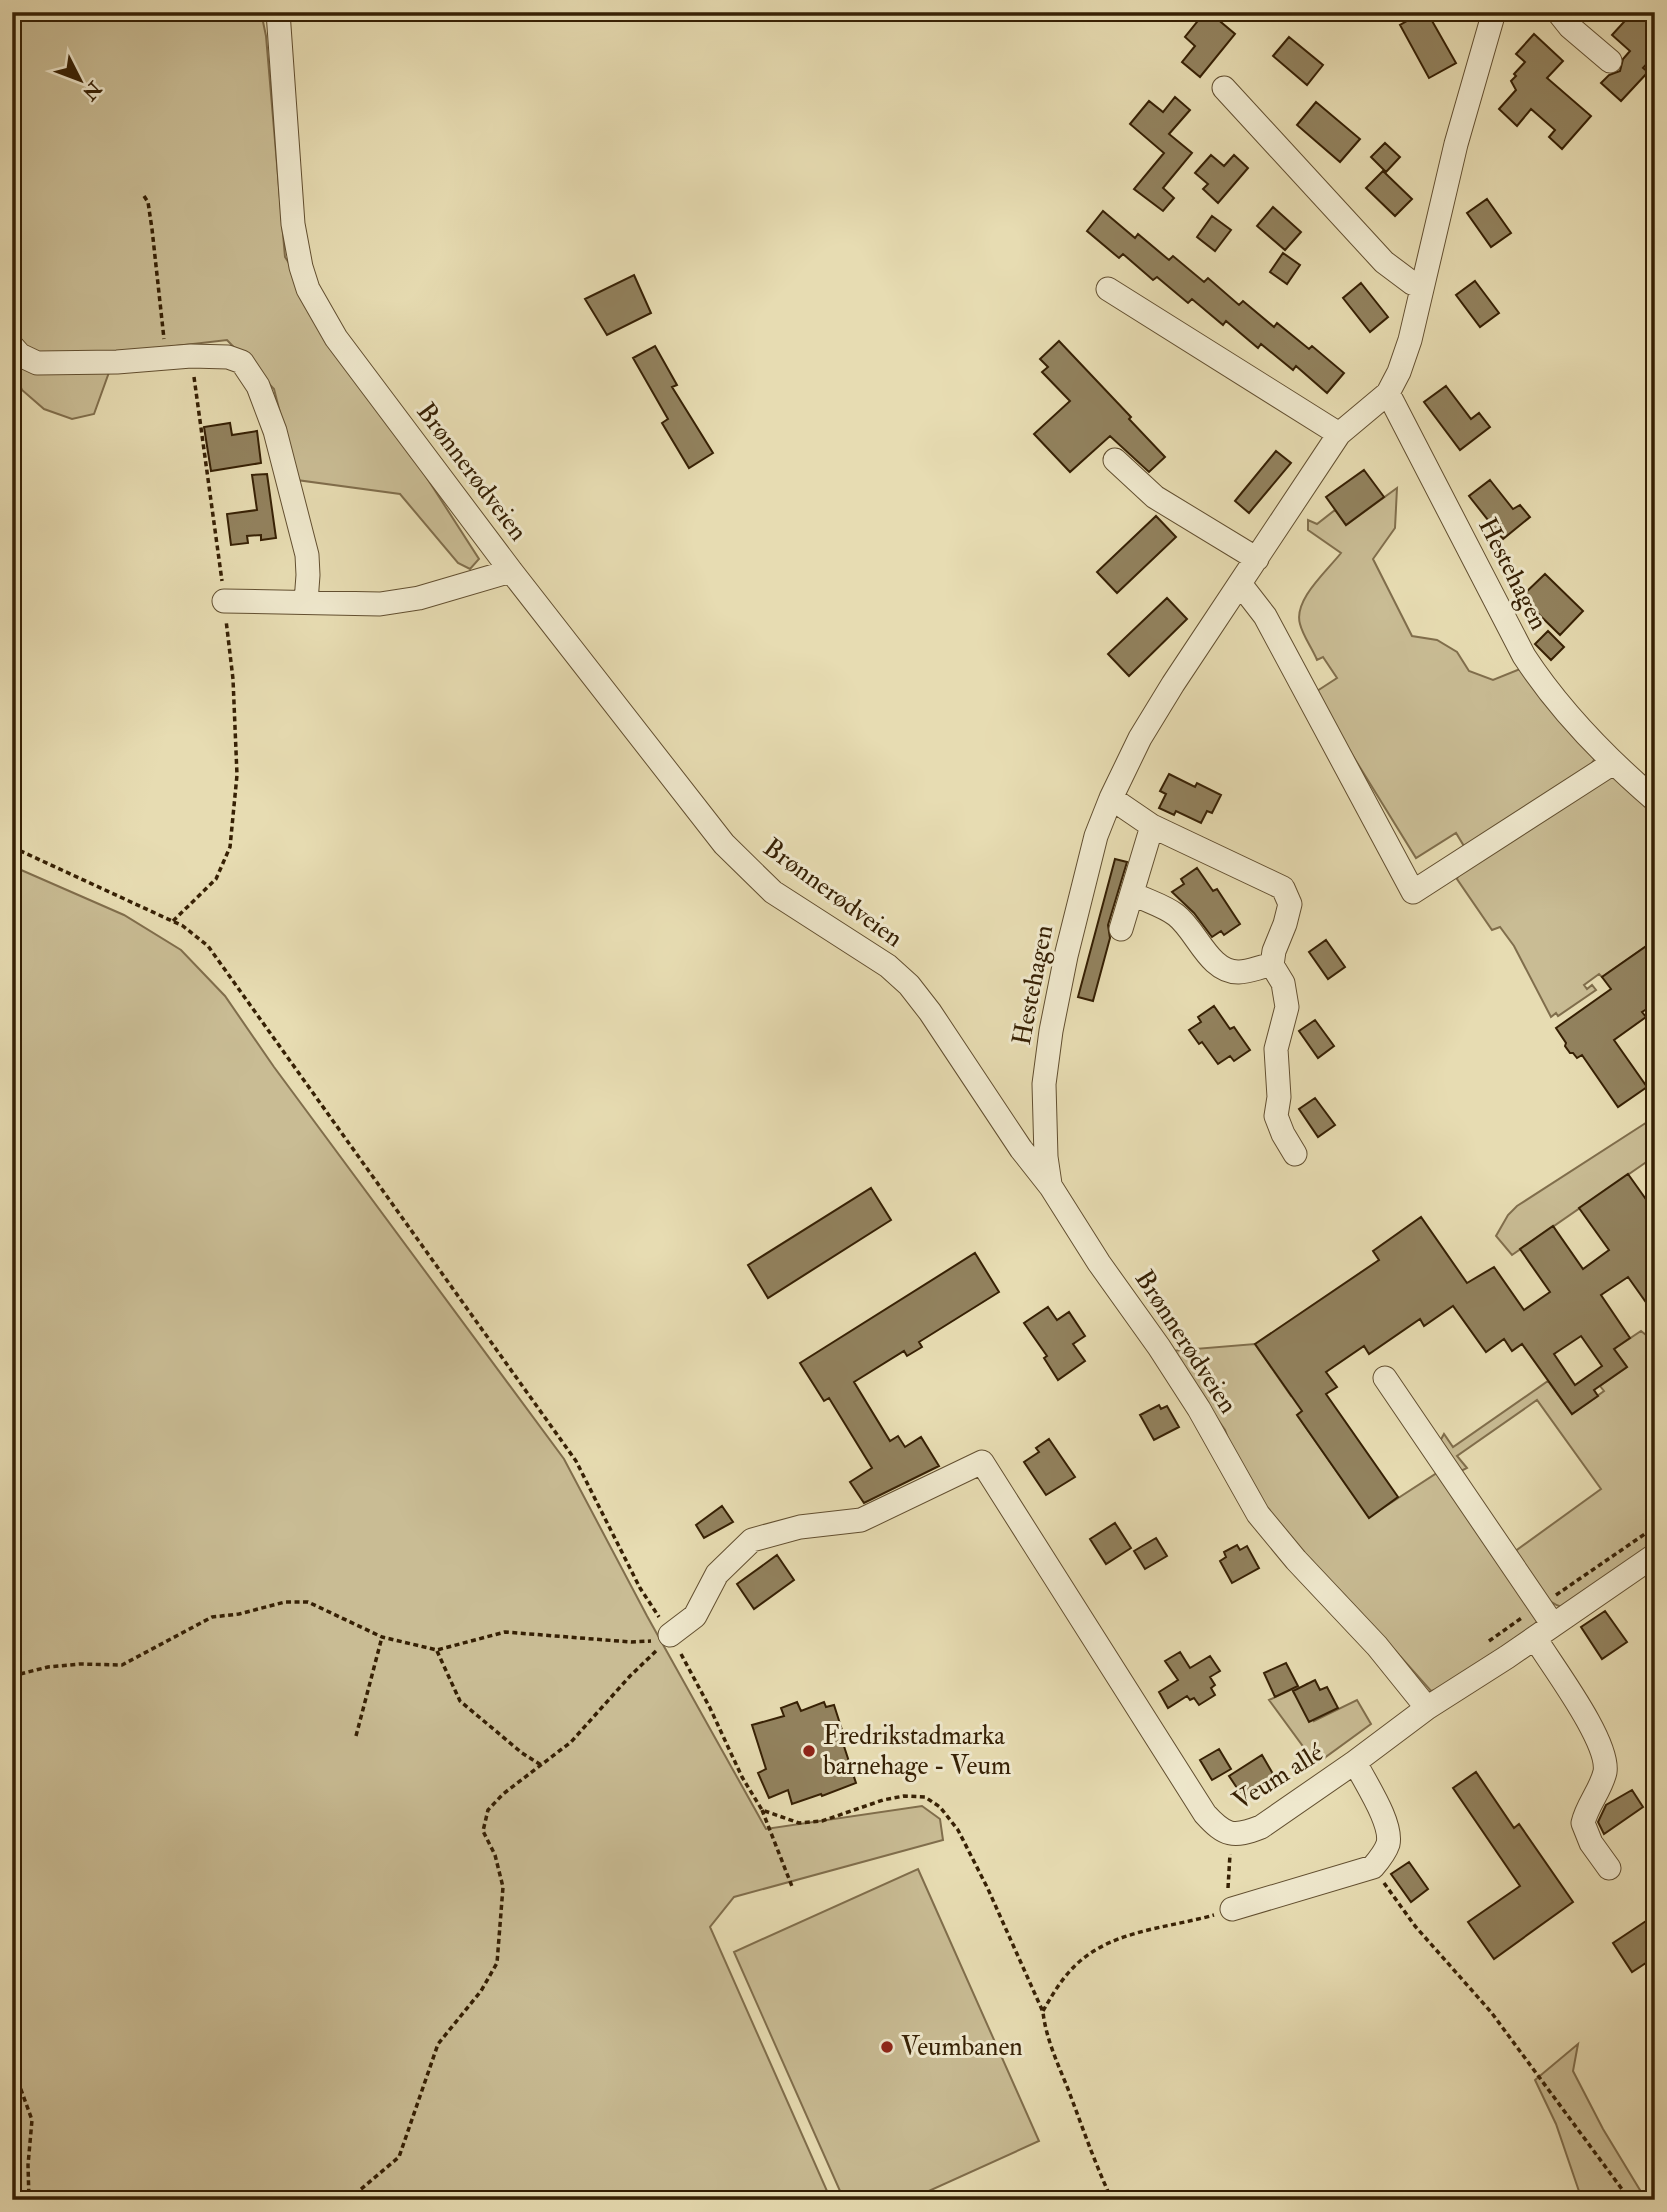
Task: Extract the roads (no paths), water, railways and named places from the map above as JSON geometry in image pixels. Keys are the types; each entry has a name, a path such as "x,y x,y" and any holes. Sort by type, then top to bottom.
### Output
{"street":[{"name":"Brønnerødveien","path":"278,12 293,224 308,289 336,338 698,813 748,869 773,892 866,950 909,985 930,1012 1021,1149 1051,1187 1099,1263 1199,1409 1258,1514 1296,1560 1377,1646 1427,1707"},
{"name":"Hestehagen","path":"1051,1187 1046,1157 1044,1084 1051,1031 1083,881 1096,836 1140,738 1173,684 1339,434 1388,393 1399,372 1410,340 1456,144 1493,12"},
{"path":"1558,12 1570,27 1610,61"},
{"path":"1224,88 1384,262 1412,283 1422,287"},
{"path":"1108,289 1339,434"},
{"path":"12,346 20,355 37,363 117,362 191,356 239,360 247,367 258,386 275,431 302,534 308,569 306,602"},
{"name":"Hestehagen","path":"1388,393 1524,656 1548,693 1613,763 1655,800"},
{"path":"1115,460 1155,498 1257,559"},
{"path":"224,601 380,604 419,598 511,571"},
{"path":"1241,585 1265,615 1413,892 1613,763"},
{"path":"1111,798 1152,826 1283,888 1290,904 1272,965 1283,983 1287,1007 1276,1049 1279,1097 1276,1116 1294,1154"},
{"path":"1121,929 1152,826"},
{"path":"1132,893 1176,915 1195,934 1214,962 1222,968 1239,972 1272,965"},
{"path":"1385,1378 1544,1631 1591,1724 1605,1757 1604,1776 1583,1822 1591,1843 1609,1868"},
{"name":"Veum allé","path":"670,1635 695,1616 717,1574 751,1540 800,1527 861,1520 982,1462 1205,1814 1218,1829 1231,1834 1243,1834 1261,1827 1427,1707 1655,1555"},
{"path":"1226,1904 1373,1867 1383,1855 1388,1836 1386,1822 1354,1762"}],"place":[{"name":"Fredrikstadmarka barnehage - Veum","path":"809,1751"},
{"name":"Veumbanen","path":"887,2047"}]}
